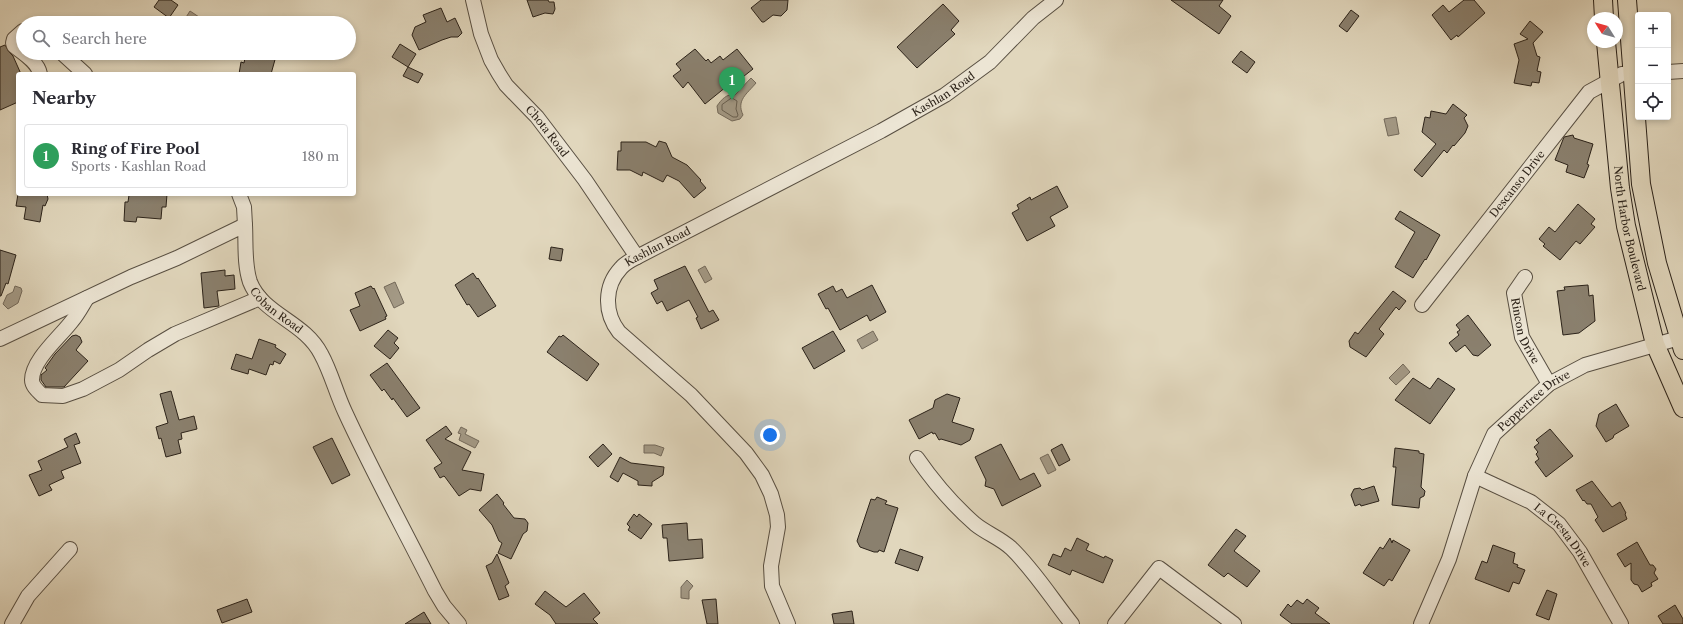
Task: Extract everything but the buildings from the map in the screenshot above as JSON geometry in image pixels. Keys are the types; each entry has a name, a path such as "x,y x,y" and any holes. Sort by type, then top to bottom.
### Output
{"main road":[{"path":"1603,0 1604,12"},
{"name":"North Harbor Boulevard","path":"1627,0 1626,75 1620,188 1626,226 1655,344 1683,408"},
{"name":"North Harbor Boulevard","path":"1610,48 1626,75 1635,121 1641,184 1647,218 1658,270 1681,344"}],"street":[{"name":"Chota Road","path":"473,0 480,34 491,60 499,74 506,85 537,116 585,180 636,257"},
{"name":"Kashlan Road","path":"788,624 772,586 771,566 778,527 771,494 762,475 746,453 691,395 625,339 614,325 608,307 610,287 615,275 622,267 636,257 881,131 946,95 990,62 1033,18 1056,0"},
{"path":"16,37 13,43 16,46"},
{"path":"30,60 37,67 39,72"},
{"path":"70,60 83,72"},
{"path":"1671,72 1683,71"},
{"name":"Descanso Drive","path":"1422,305 1589,92 1626,75"},
{"name":"Coban Road","path":"240,196 244,207 248,271 254,289 266,305 300,328 316,344 322,355 345,412 435,591 444,606 459,624"},
{"path":"0,339 131,277 177,258 245,225"},
{"name":"Rincon Drive","path":"1525,277 1514,293 1522,337 1549,384"},
{"path":"88,297 74,320 43,354 33,370 32,381 35,388 42,395 63,396 83,389 119,370 148,350 176,334 260,298"},
{"name":"Peppertree Drive","path":"1421,624 1449,559 1475,476 1494,434 1549,384 1585,365 1655,344 1681,344"},
{"path":"917,458 944,495 975,524 988,534 1010,547 1027,566 1072,624"},
{"name":"La Cresta Drive","path":"1475,476 1530,502 1559,524 1580,552 1621,624"},
{"path":"12,624 28,596 70,549"},
{"path":"1115,624 1159,568 1234,624"}],"water":[{"path":"190,11 198,16 187,16"},
{"path":"751,78 756,83 742,101 741,110 743,115 740,119 732,121 718,113 717,106 722,99 729,95 735,95"},
{"path":"1396,117 1399,134 1388,136 1384,119"},
{"path":"705,266 712,279 705,283 698,270"},
{"path":"395,282 404,303 394,308 384,287"},
{"path":"15,286 21,288 22,291 18,303 8,309 3,304 7,295 13,292"},
{"path":"873,331 878,340 862,349 857,340"},
{"path":"1403,364 1410,372 1396,385 1389,378"},
{"path":"461,427 467,430 465,434 479,441 475,448 459,440 461,434 458,433"},
{"path":"644,445 655,445 664,448 661,456 654,453 644,453"},
{"path":"1048,454 1056,470 1048,474 1040,458"},
{"path":"687,580 693,586 689,591 689,599 681,598 681,587"}],"place":[{"name":"Ring of Fire Pool","path":"732,100"}]}
